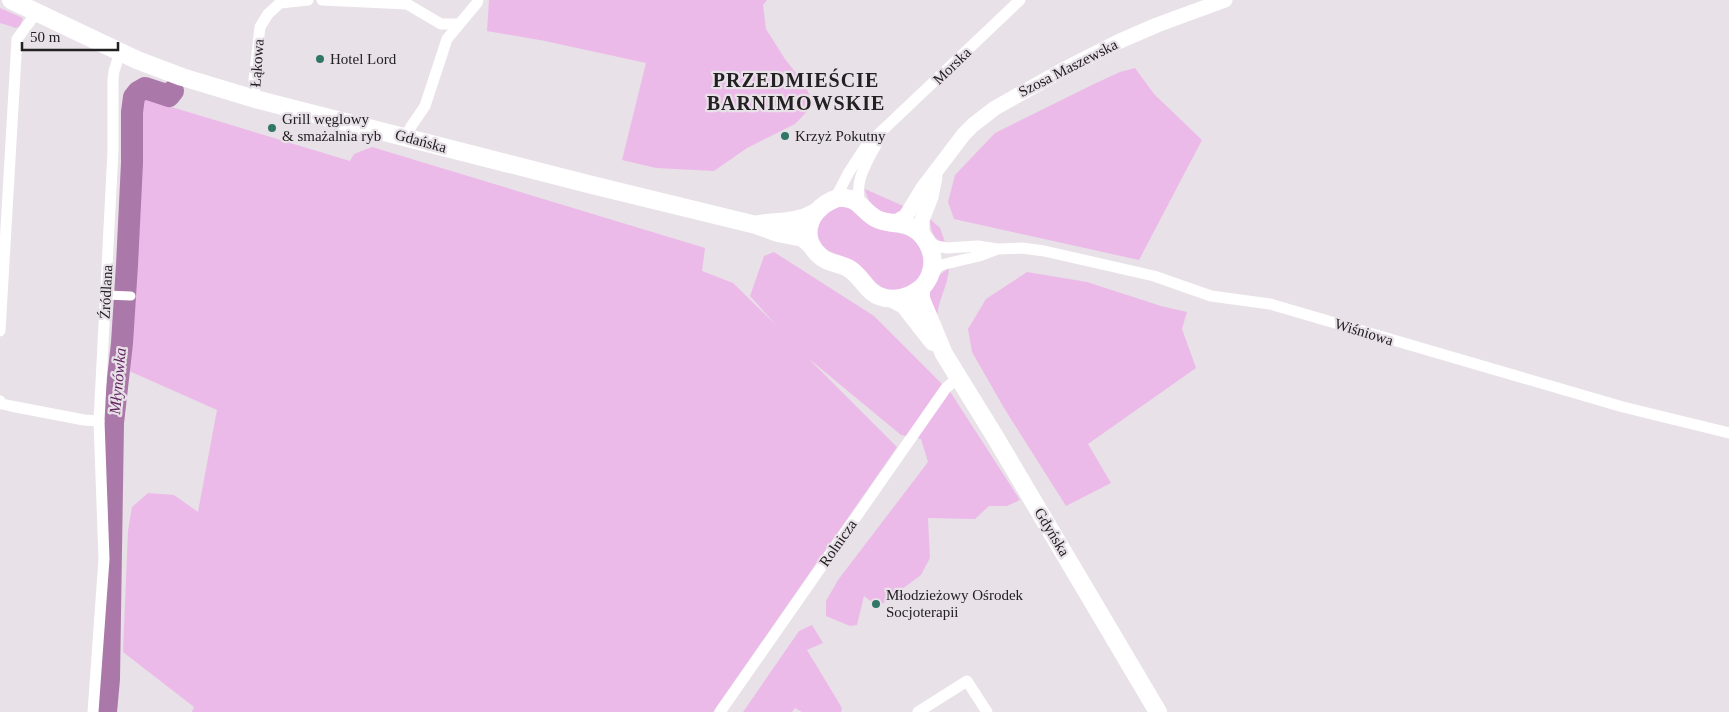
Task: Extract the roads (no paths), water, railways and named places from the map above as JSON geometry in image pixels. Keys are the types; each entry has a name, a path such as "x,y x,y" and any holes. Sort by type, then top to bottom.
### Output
{"main road":[{"name":"Gdańska","path":"11,0 120,52 182,77 255,99 803,238 827,261 852,270 877,295 893,299"},
{"name":"Szosa Maszewska","path":"894,224 906,216 923,188 937,172 948,154 973,125 1009,99 1120,41 1224,0"},
{"name":"Szosa Maszewska","path":"924,238 922,220 931,197 937,172"},
{"path":"829,202 844,198 860,204 876,218 894,224 906,225 917,230 924,238 932,256 931,273 922,288 907,297 893,299"},
{"name":"Gdańska","path":"756,225 779,221 793,221 814,213 829,202"},
{"path":"812,246 809,229 814,213"},
{"name":"Gdyńska","path":"922,288 921,299 944,354"},
{"name":"Gdyńska","path":"893,299 904,305 944,354 959,377 1158,712"}],"street":[{"name":"Łąkowa","path":"255,99 254,80 260,26 268,14 280,3 308,0"},
{"path":"322,0 406,4 441,24 458,24"},
{"path":"408,137 410,128 425,106 432,90 447,39 478,0"},
{"name":"Morska","path":"829,202 838,192 866,146 883,132 1020,0"},
{"path":"0,331 17,39 37,12"},
{"name":"Źródlana","path":"93,712 104,559 99,421 110,295 113,79 120,52"},
{"name":"Morska","path":"860,204 858,195 860,177 883,132"},
{"name":"Wiśniowa","path":"924,238 939,247 978,246 997,249 1044,250 1154,276 1211,296 1270,304 1605,402 1729,433"},
{"name":"Wiśniowa","path":"931,273 941,265 979,256 997,249"},
{"path":"110,295 131,296"},
{"name":"Rolnicza","path":"720,712 946,388 959,377"},
{"path":"0,401 2,404 11,406 84,420 99,421"},
{"path":"918,712 968,681 987,712"}],"waterway":[{"name":"Młynówka","path":"106,712 109,679 113,423 122,343 127,265 132,163 132,112 134,97 145,88 169,96 173,91"}],"place":[{"name":"Hotel Lord","path":"320,59"},
{"name":"Grill węglowy & smażalnia ryb","path":"272,128"},
{"name":"Krzyż Pokutny","path":"785,136"},
{"name":"Młodzieżowy Ośrodek Socjoterapii","path":"876,604"}],"district":[{"name":"PRZEDMIEŚCIE BARNIMOWSKIE","path":"796,92"}]}
